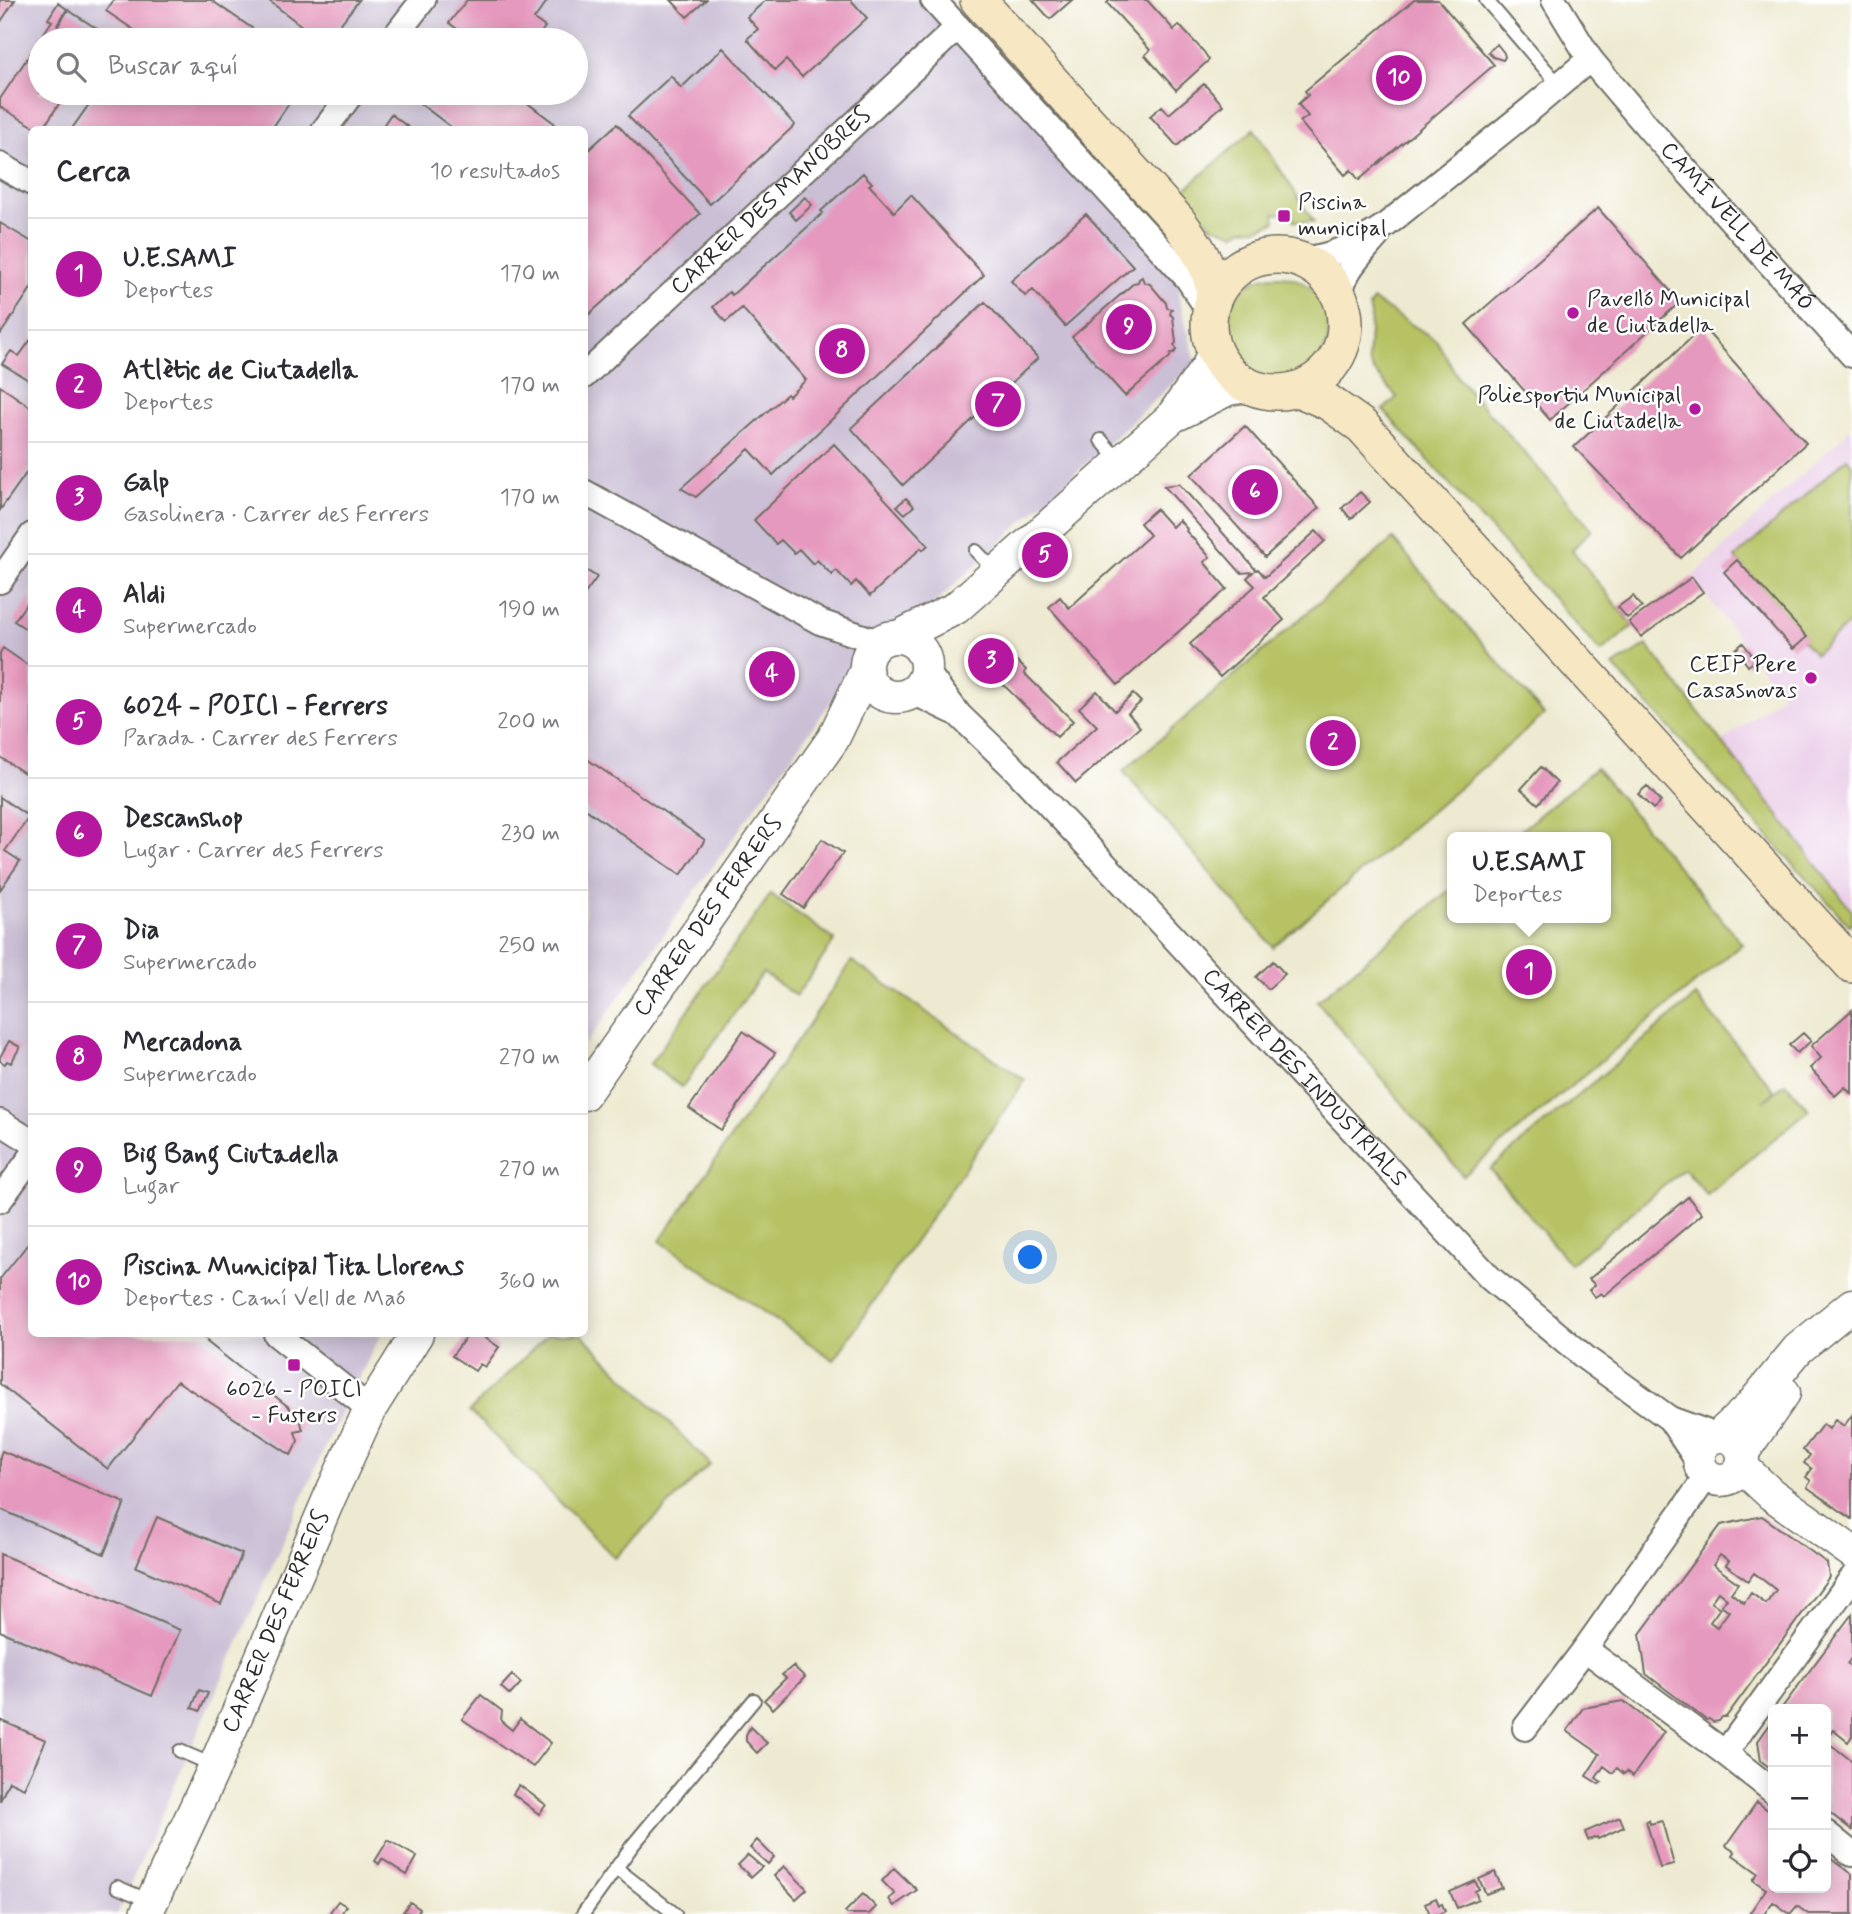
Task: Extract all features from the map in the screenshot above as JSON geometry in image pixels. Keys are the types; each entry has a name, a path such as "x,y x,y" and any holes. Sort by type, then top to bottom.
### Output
{"main road":[{"path":"968,13 1178,221 1230,260 1248,262"},
{"path":"1178,221 1196,246 1213,283 1210,339 1214,351 1228,372 1248,386 1282,393 1298,389 1322,375 1339,353"},
{"path":"1211,307 1226,278 1248,262 1267,257 1287,257 1320,272 1336,291 1341,303 1345,328 1339,353 1339,375 1360,424"},
{"path":"1298,389 1328,402 1360,424 1852,965"}],"street":[{"path":"401,28 423,0"},
{"path":"933,0 968,13 1211,307"},
{"name":"CAMÍ VELL DE MAÓ","path":"1554,0 1590,59 1852,355"},
{"name":"CARRER DES MANOBRES","path":"588,372 968,13"},
{"path":"1297,260 1310,260 1370,236 1590,59"},
{"path":"327,126 343,105"},
{"path":"0,165 28,181"},
{"path":"1341,303 1343,281 1352,265 1386,225"},
{"name":"CARRER DES FERRERS","path":"1171,418 1208,366 1214,351"},
{"name":"CARRER DES FERRERS","path":"833,738 914,681 986,562 1111,452 1228,389 1248,386"},
{"path":"588,494 877,653"},
{"path":"0,581 28,541"},
{"name":"CARRER DES FERRERS","path":"588,1088 833,738 877,653 956,608"},
{"path":"908,639 917,645 923,653 914,681 884,695 875,689 869,680 877,653 908,639"},
{"name":"CARRER DES INDUSTRIALS","path":"914,681 923,697 959,715 1012,766 1490,1278 1587,1359 1670,1419 1730,1448"},
{"path":"0,1122 28,1140"},
{"path":"0,1200 28,1162"},
{"path":"1525,1728 1585,1649 1703,1470 1722,1481 1737,1475 1730,1448 1751,1406 1798,1349 1852,1305"},
{"path":"1730,1448 1775,1404 1810,1362 1852,1328"},
{"path":"280,1337 370,1409"},
{"name":"CARRER DES FERRERS","path":"149,1908 215,1766 370,1409 415,1337"},
{"name":"CARRER DES INDUSTRIALS","path":"1670,1419 1703,1470"},
{"path":"1730,1448 1772,1494 1852,1552"},
{"path":"1725,1753 1852,1578"},
{"path":"1585,1649 1768,1787"},
{"path":"1831,1837 1852,1854"}],"lane":[{"path":"1486,0 1559,85"},
{"path":"583,1914 632,1846 754,1700"},
{"path":"180,1751 215,1766"},
{"path":"616,1868 675,1914"},
{"path":"117,1887 149,1908"}],"shaded area":[{"path":"0,0 949,0 1182,254 1179,299 1196,362 837,693 588,1041 588,126 28,126 28,1337 380,1337 330,1436 117,1914 0,1914"},
{"name":"CEIP Pere Casasnovas","path":"1852,428 1852,911 1722,742 1782,695 1692,577"}],"green space":[{"path":"1254,129 1314,222 1294,221 1292,212 1274,214 1275,222 1259,228 1242,229 1235,234 1212,226 1182,192"},
{"path":"1277,276 1297,280 1320,299 1325,308 1329,328 1325,348 1306,371 1297,376 1277,380 1257,376 1234,357 1229,348 1225,328 1229,308 1248,285 1257,280"},
{"path":"1373,300 1436,340 1459,379 1592,529 1572,550 1633,626 1601,652 1383,410 1397,397 1368,361 1371,315 1369,307"},
{"path":"1847,458 1852,464 1852,621 1815,654 1802,640 1806,637 1735,558"},
{"path":"1393,539 1544,715 1273,947 1123,771"},
{"path":"1647,645 1852,911 1852,923 1849,925 1613,666"},
{"path":"1596,768 1742,944 1463,1176 1317,1001 1447,892 1447,923 1611,923 1611,832 1519,832"},
{"path":"771,894 835,940 796,996 763,973 682,1087 650,1064"},
{"path":"852,961 1025,1080 834,1360 660,1241"},
{"path":"1696,996 1775,1091 1763,1102 1786,1083 1809,1110 1707,1195 1684,1169 1570,1264 1490,1169"},
{"path":"545,1337 584,1337 710,1464 615,1558 470,1411"}],"building":[{"path":"0,0 15,0 0,23"},
{"path":"114,0 211,0 252,28 131,28 106,11"},
{"path":"268,0 359,0 337,28 304,28"},
{"path":"467,0 548,0 534,19 544,28 456,28 449,23"},
{"path":"671,0 706,0 687,17"},
{"path":"766,0 851,0 867,18 802,77 786,60 775,70 747,39 758,29 747,17"},
{"path":"1033,0 1072,0 1050,19"},
{"path":"1110,0 1147,0 1174,30 1179,25 1209,60 1176,90 1145,55 1150,50 1107,3"},
{"path":"1414,0 1438,0 1494,65 1359,180 1351,170 1345,175 1300,122 1308,116 1298,104 1308,95 1305,91"},
{"path":"58,3 67,9 58,26 68,10 96,28 47,28 52,21 48,19"},
{"path":"1497,44 1504,53 1503,60 1488,52"},
{"path":"723,48 795,125 710,204 628,116 671,76 681,88"},
{"path":"28,57 28,105 58,105 45,126 33,126 0,107 0,99"},
{"path":"1204,84 1223,105 1177,146 1150,116 1162,106 1169,114"},
{"path":"89,105 288,105 274,126 74,126"},
{"path":"422,105 530,105 554,123 552,126 450,126"},
{"path":"391,114 407,126 383,126"},
{"path":"617,124 700,214 588,315 588,150"},
{"path":"863,173 872,183 869,185 894,212 911,195 984,275 773,475 749,449 696,497 681,488 806,380 742,308 726,322 713,307 729,292 732,295"},
{"path":"805,197 812,205 796,220 789,212"},
{"name":"Pavelló Municipal de Ciutadella","path":"1598,208 1680,302 1550,420 1466,324"},
{"path":"1086,214 1133,266 1065,326 1033,290 1025,296 1011,281"},
{"path":"0,223 28,240 28,293 0,335"},
{"path":"1142,277 1166,303 1167,308 1172,309 1170,314 1173,317 1174,345 1177,349 1125,396 1072,337"},
{"path":"985,302 1038,358 903,485 851,428"},
{"name":"Poliesportiu Municipal de Ciutadella","path":"1703,327 1806,443 1681,558 1574,447"},
{"path":"28,344 28,380 2,364 11,351 19,356"},
{"path":"0,386 28,405 28,471 0,510"},
{"path":"1245,426 1319,508 1265,557 1191,475"},
{"path":"834,444 928,545 923,550 921,548 870,596 856,581 851,586 836,570 832,575 817,560 813,564 799,549 794,553 781,540 776,544 754,520"},
{"path":"1179,484 1265,577 1316,531 1325,541 1264,597 1284,620 1220,677 1190,644 1255,586 1247,578 1253,572 1241,573 1164,486"},
{"path":"1360,492 1370,502 1351,519 1342,508"},
{"path":"906,498 914,506 905,514 897,506"},
{"path":"1156,509 1172,527 1179,520 1187,529 1210,557 1204,562 1227,589 1118,685 1049,607 1060,597 1069,608 1150,535 1140,523"},
{"path":"1737,560 1807,637 1793,649 1724,572"},
{"path":"588,571 597,577 588,589"},
{"path":"1692,577 1703,592 1641,637 1629,622"},
{"path":"1633,596 1642,607 1627,618 1618,607"},
{"path":"28,602 28,630 14,621"},
{"path":"998,643 1073,721 1057,737 980,662"},
{"path":"1743,643 1756,660 1748,666 1736,649"},
{"path":"3,648 28,665 28,775 0,757 0,653"},
{"path":"1097,691 1115,711 1133,694 1141,702 1128,713 1140,727 1076,783 1057,762 1097,726 1079,708"},
{"path":"588,760 705,840 681,875 588,811"},
{"path":"1541,767 1557,783 1538,804 1521,789"},
{"path":"1647,786 1661,802 1653,809 1638,794"},
{"path":"0,797 28,818 5,851 20,861 0,890"},
{"path":"822,839 843,853 803,908 783,894"},
{"path":"1273,961 1285,974 1268,989 1256,977"},
{"path":"1852,1010 1852,1095 1845,1087 1835,1096 1810,1068 1821,1058 1811,1046"},
{"path":"743,1031 775,1053 721,1130 689,1108"},
{"path":"1803,1033 1811,1041 1797,1053 1789,1045"},
{"path":"9,1041 20,1047 11,1063 7,1061 5,1064 0,1061 0,1057"},
{"path":"1688,1197 1702,1214 1604,1296 1601,1293 1595,1297 1589,1290 1595,1285 1589,1279"},
{"path":"28,1244 28,1337 203,1337 290,1408 292,1417 299,1415 303,1430 295,1432 298,1441 291,1455 177,1381 108,1469 0,1384 0,1279"},
{"path":"466,1337 484,1337 499,1347 485,1367 480,1364 475,1371 452,1356"},
{"path":"1852,1415 1852,1519 1807,1487 1811,1481 1806,1477 1812,1469 1804,1463 1810,1455 1803,1450 1823,1424 1829,1429 1835,1420 1844,1426"},
{"path":"2,1451 125,1503 104,1554 0,1509"},
{"path":"1762,1516 1827,1563 1829,1577 1726,1717 1713,1722 1706,1720 1646,1674 1640,1634 1721,1525","holes":["1720,1555 1729,1561 1726,1565 1748,1581 1754,1573 1776,1590 1766,1604 1751,1593 1744,1603 1731,1593 1738,1583 1713,1565","1718,1592 1727,1599 1721,1605 1729,1611 1717,1627 1710,1622 1720,1608 1711,1602"]},
{"path":"157,1517 242,1554 221,1604 136,1567"},
{"path":"0,1554 180,1630 152,1696 0,1631"},
{"path":"1852,1614 1852,1657 1847,1664 1852,1668 1852,1736 1848,1742 1833,1730 1831,1733 1831,1704 1785,1704"},
{"path":"793,1666 805,1677 773,1709 764,1700 786,1678 782,1675"},
{"path":"512,1675 521,1683 510,1695 501,1687"},
{"path":"199,1690 208,1693 200,1711 192,1708"},
{"path":"481,1695 502,1711 501,1721 512,1730 520,1719 551,1743 533,1767 462,1719"},
{"path":"1623,1701 1664,1732 1633,1776 1627,1771 1624,1774 1617,1768 1613,1773 1604,1766 1596,1778 1602,1782 1599,1784 1586,1776 1600,1754 1567,1731 1583,1708"},
{"path":"0,1720 46,1740 24,1788 9,1781 0,1801"},
{"path":"750,1727 767,1743 757,1753 746,1741"},
{"path":"1768,1727 1768,1766 1761,1761 1758,1741"},
{"path":"1831,1745 1852,1761 1852,1830 1831,1814"},
{"path":"519,1785 546,1805 539,1814 513,1794"},
{"path":"1757,1802 1768,1810 1768,1893 1831,1893 1831,1858 1852,1874 1852,1914 1808,1914 1797,1906 1790,1914 1773,1902 1764,1914 1749,1914 1766,1889 1753,1880 1758,1873 1733,1855 1735,1852 1726,1846"},
{"path":"1620,1817 1624,1827 1598,1839 1588,1840 1585,1832"},
{"path":"1649,1820 1650,1824 1662,1821 1674,1865 1660,1868 1646,1821"},
{"path":"388,1840 417,1857 407,1875 382,1859 379,1864 375,1861"},
{"path":"757,1840 774,1857 768,1864 750,1848"},
{"path":"748,1855 762,1867 751,1877 738,1865"},
{"path":"784,1866 807,1889 796,1899 774,1876"},
{"path":"894,1868 917,1890 894,1906 889,1899 895,1894 882,1881"},
{"path":"1495,1872 1502,1888 1486,1894 1479,1879"},
{"path":"1475,1881 1479,1889 1475,1891 1478,1899 1457,1908 1450,1892"},
{"path":"863,1894 876,1907 869,1914 847,1914 845,1912"},
{"path":"1436,1898 1445,1911 1430,1914 1425,1903"},
{"path":"338,1901 346,1906 341,1914 333,1914 330,1912"},
{"path":"410,1902 420,1909 417,1914 403,1912"}],"place":[{"name":"Piscina Municipal Tita Llorens","path":"1399,78"},
{"name":"Piscina municipal","path":"1284,216"},
{"name":"Pavelló Municipal de Ciutadella","path":"1573,313"},
{"name":"Big Bang Ciutadella","path":"1129,327"},
{"name":"Mercadona","path":"842,351"},
{"name":"Dia","path":"998,404"},
{"name":"Poliesportiu Municipal de Ciutadella","path":"1695,409"},
{"name":"Descanshop","path":"1255,492"},
{"name":"6024 - POICI - Ferrers","path":"1045,555"},
{"name":"Galp","path":"991,661"},
{"name":"Aldi","path":"772,674"},
{"name":"CEIP Pere Casasnovas","path":"1811,678"},
{"name":"Atlètic de Ciutadella","path":"1333,743"},
{"name":"U.E.SAMI","path":"1529,972"},
{"name":"6026 - POICI - Fusters","path":"294,1365"}]}
